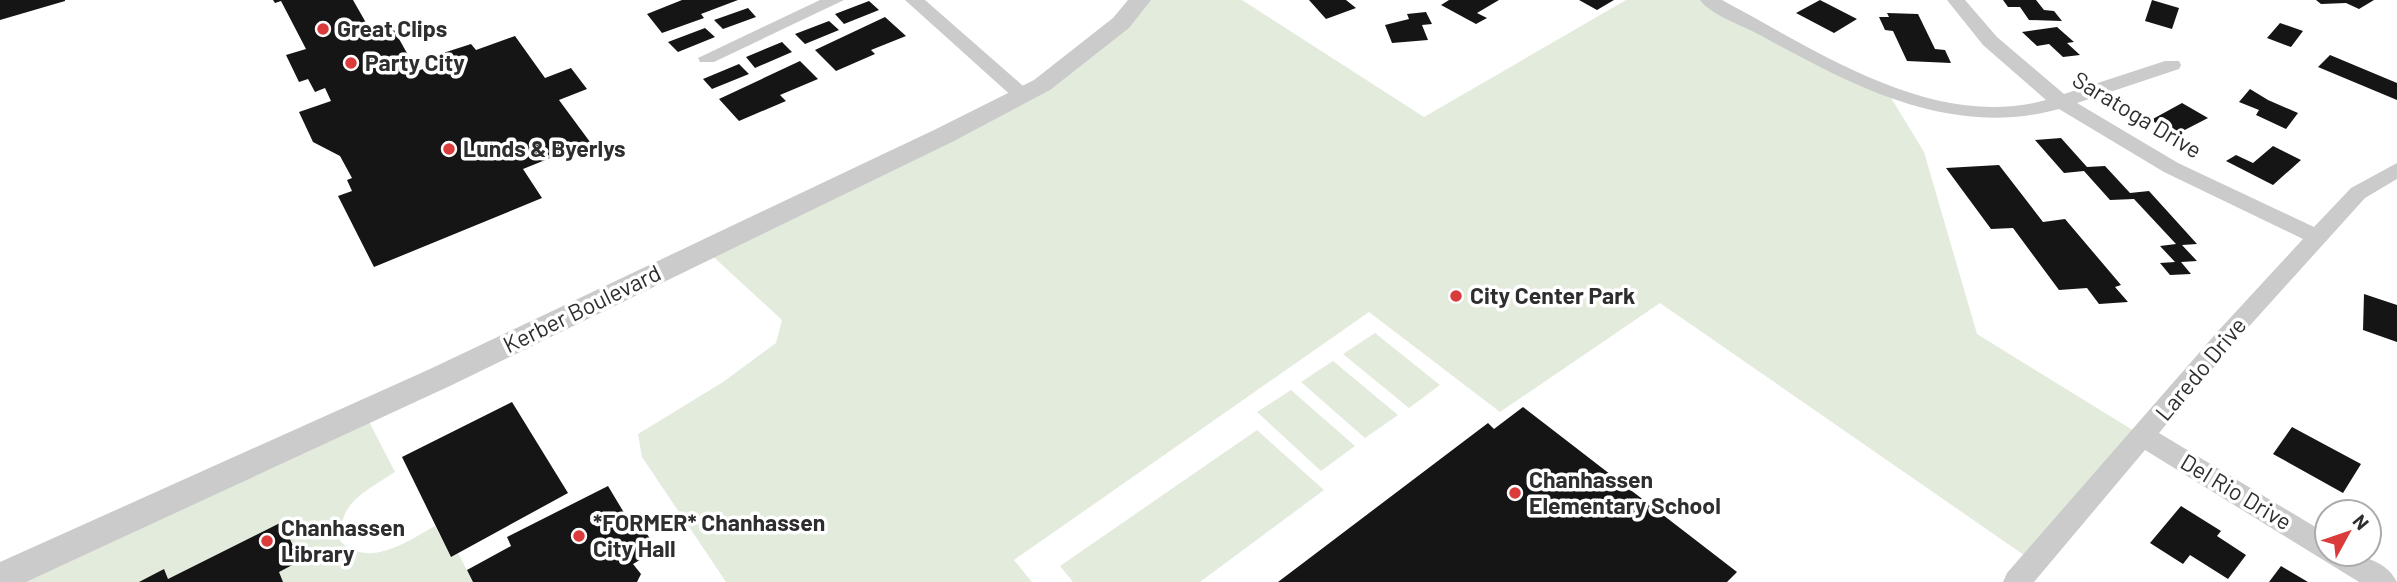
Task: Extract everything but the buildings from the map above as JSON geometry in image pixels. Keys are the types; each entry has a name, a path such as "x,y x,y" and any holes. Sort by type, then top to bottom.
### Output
{"street":[{"path":"707,58 835,0"},
{"path":"914,0 1022,95"},
{"name":"Kerber Boulevard","path":"0,578 441,377 1042,85 1121,23 1140,0"},
{"path":"1709,0 1892,93 1929,106 1966,113 2029,111 2172,65"},
{"name":"Saratoga Drive","path":"1956,0 1973,24 2007,60 2061,100 2134,147 2319,238"},
{"name":"Laredo Drive","path":"2017,582 2144,437 2227,336 2358,193 2397,170"},
{"name":"Del Rio Drive","path":"2144,437 2313,540"},
{"path":"2360,568 2383,582"}],"shaded area":[{"name":"City Center Park","path":"1140,0 1242,0 1424,117 1626,0 1709,0 1887,91 1924,152 1977,334 2144,437 2034,562 1660,303 1500,412 1369,312 1014,560 1032,582 726,582 642,457 638,434 723,382 776,343 782,320 706,250 1022,95"},
{"path":"1375,333 1440,385 1409,408 1343,354"},
{"path":"1333,361 1398,415 1365,438 1301,382"},
{"path":"1291,390 1355,446 1321,471 1257,412"},
{"path":"364,412 395,472 364,492 349,507 341,527 340,541 351,549 375,553 400,545 435,526 451,557 458,553 473,582 0,582 0,578"},
{"path":"1257,430 1324,490 1200,582 1073,582 1060,566"}],"place":[{"name":"Great Clips","path":"323,29"},
{"name":"Party City","path":"351,63"},
{"name":"Lunds & Byerlys","path":"449,149"},
{"name":"City Center Park","path":"1456,296"},
{"name":"Chanhassen Elementary School","path":"1515,493"},
{"name":"*FORMER* Chanhassen City Hall","path":"579,536"},
{"name":"Chanhassen Library","path":"267,541"}]}
